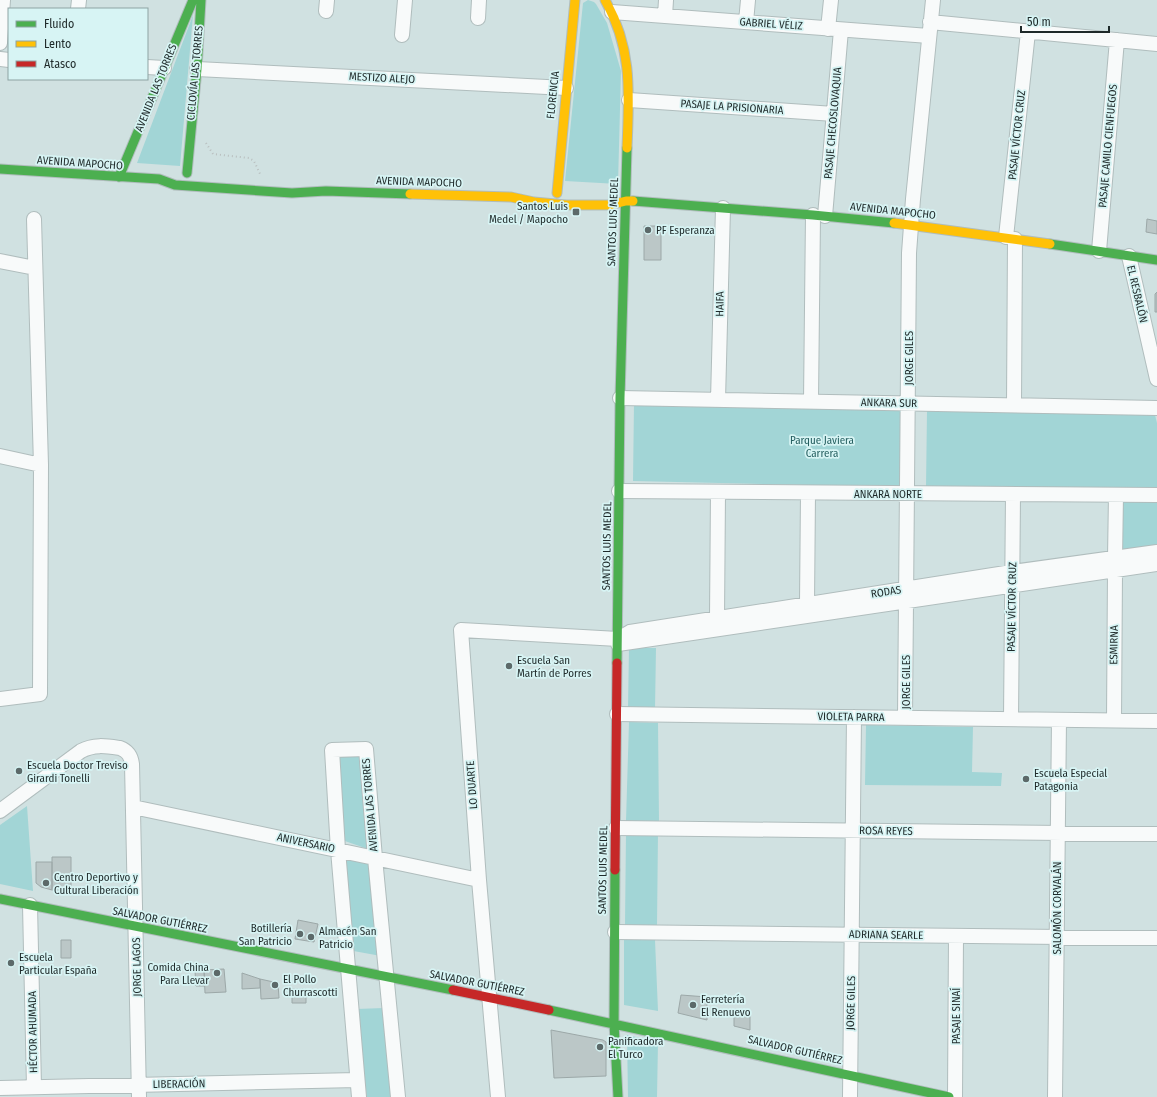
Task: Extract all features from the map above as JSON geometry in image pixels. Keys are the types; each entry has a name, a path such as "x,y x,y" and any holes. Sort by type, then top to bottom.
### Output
{"main road":[{"name":"AVENIDA LAS TORRES","path":"119,177 193,0"},
{"path":"159,179 179,178 184,173 197,69 201,0"},
{"name":"FLORENCIA","path":"566,205 557,193 575,0"},
{"name":"SANTOS LUIS MEDEL","path":"609,6 622,39 629,76 620,398 614,1022 618,1097"},
{"name":"AVENIDA MAPOCHO","path":"0,169 159,179 184,173"},
{"name":"AVENIDA MAPOCHO","path":"159,179 169,183 181,185 292,193 326,191 511,197 539,193"},
{"name":"AVENIDA MAPOCHO","path":"305,183 326,191"},
{"name":"AVENIDA MAPOCHO","path":"613,196 626,201 819,215 910,225 1011,238 1157,260"},
{"name":"AVENIDA MAPOCHO","path":"511,197 534,202 566,205 610,205 626,201"},
{"name":"SALVADOR GUTIÉRREZ","path":"0,899 614,1022 949,1097"}],"street":[{"path":"0,43 2,0"},
{"path":"402,35 405,0"},
{"path":"478,18 479,0"},
{"path":"665,16 666,0"},
{"path":"746,22 748,0"},
{"name":"PASAJE CHECOSLOVAQUIA","path":"811,401 819,215 834,114 835,29 831,0"},
{"name":"JORGE GILES","path":"905,718 910,225 933,0"},
{"name":"GABRIEL VÉLIZ","path":"609,6 665,16 929,36"},
{"path":"930,22 1157,44"},
{"name":"PASAJE VÍCTOR CRUZ","path":"1014,405 1011,238 1028,32"},
{"name":"PASAJE CAMILO CIENFUEGOS","path":"1099,251 1117,40"},
{"path":"148,67 164,68"},
{"name":"MESTIZO ALEJO","path":"197,69 566,88"},
{"name":"PASAJE LA PRISIONARIA","path":"629,100 834,114"},
{"name":"HAIFA","path":"718,400 723,208"},
{"path":"0,699 40,694 41,465 34,219"},
{"name":"EL RESBALÓN","path":"1129,256 1157,379"},
{"path":"0,261 35,268"},
{"name":"ANKARA SUR","path":"620,398 1157,408"},
{"path":"0,456 41,465"},
{"name":"ANKARA NORTE","path":"619,491 1157,495"},
{"path":"717,618 718,492"},
{"path":"808,493 808,604"},
{"name":"PASAJE VÍCTOR CRUZ","path":"1011,719 1013,494"},
{"name":"ESMIRNA","path":"1114,720 1116,495"},
{"name":"RODAS","path":"618,642 906,595 1115,564 1157,552"},
{"name":"RODAS","path":"1115,564 1157,564"},
{"name":"RODAS","path":"618,642 630,632 808,604 906,595"},
{"name":"LO DUARTE","path":"498,1097 479,880 461,630 618,642"},
{"name":"VIOLETA PARRA","path":"617,714 1157,721"},
{"name":"JORGE GILES","path":"850,1097 854,717"},
{"name":"SALOMÓN CORVALÁN","path":"1055,1097 1059,720"},
{"name":"JORGE LAGOS","path":"0,811 81,750 94,746 120,748 127,751 131,759 139,1091"},
{"name":"AVENIDA LAS TORRES","path":"359,1097 338,850 332,750 366,749 374,858 398,1097"},
{"name":"ANIVERSARIO","path":"133,807 479,880"},
{"name":"ROSA REYES","path":"616,828 1157,834"},
{"name":"HÉCTOR AHUMADA","path":"30,905 34,1087"},
{"name":"ADRIANA SEARLE","path":"615,932 1157,938"},
{"name":"PASAJE SINAÍ","path":"955,1097 956,936"},
{"name":"LIBERACIÓN","path":"0,1088 34,1087 139,1091 357,1080"}],"path":[{"path":"205,141 213,154 249,158 254,161 262,178"}],"green space":[{"path":"588,0 596,4 607,23 621,71 618,184 565,181 583,3"},
{"path":"193,15 180,166 137,163"},
{"name":"Parque Javiera Carrera","path":"634,403 903,409 902,487 633,481"},
{"path":"927,411 1155,415 1157,423 1157,489 926,487"},
{"path":"1122,500 1157,500 1157,547 1121,551"},
{"path":"629,648 656,648 655,709 628,708"},
{"path":"629,722 658,723 659,822 626,821"},
{"path":"866,725 973,727 972,772 1002,773 1001,786 865,785"},
{"path":"362,756 368,849 342,840 337,757"},
{"path":"27,806 33,891 0,884 0,825"},
{"path":"626,832 658,832 657,925 625,925"},
{"path":"340,855 372,861 381,956 348,950"},
{"path":"624,936 655,940 658,1011 624,1005"},
{"path":"384,1008 395,1097 367,1097 356,1009"},
{"path":"627,1035 658,1042 657,1097 628,1097"}],"building":[{"path":"1147,219 1157,221 1157,234 1146,232"},
{"path":"644,226 661,226 661,260 644,260"},
{"path":"1157,292 1157,312 1155,312 1155,294"},
{"path":"52,857 71,857 71,890 52,890"},
{"path":"36,862 52,862 52,890 41,887 36,883"},
{"path":"298,920 318,924 314,942 295,939"},
{"path":"61,940 71,940 71,958 61,958"},
{"path":"224,969 226,992 205,993 204,970"},
{"path":"204,970 205,986 196,986 195,971"},
{"path":"242,973 260,979 260,988 242,989"},
{"path":"260,979 278,983 279,998 261,999"},
{"path":"292,989 306,989 306,1003 292,1003"},
{"name":"Ferretería El Renuevo","path":"681,995 707,997 707,1020 678,1013"},
{"path":"734,1014 750,1015 750,1030 734,1026"},
{"path":"551,1030 603,1040 606,1042 606,1076 554,1078"}],"traffic: fast":[{"path":"119,177 193,0"},
{"path":"187,173 197,69 201,0"},
{"path":"617,663 620,398 627,148"},
{"path":"0,169 159,179 175,185 292,193 326,191 410,194"},
{"path":"633,201 894,223"},
{"path":"1050,244 1157,260"},
{"path":"615,870 614,1023 618,1097"},
{"path":"0,899 453,990"},
{"path":"549,1010 949,1097"}],"traffic: slow":[{"path":"557,193 575,0"},
{"path":"605,0 621,36 625,54 628,90 627,148"},
{"path":"410,194 511,197 534,202 566,205 610,205 633,201"},
{"path":"894,223 1050,244"}],"traffic: jam":[{"path":"615,870 617,663"},
{"path":"453,990 549,1010"}],"place":[{"name":"Santos Luis Medel / Mapocho","path":"576,212"},
{"name":"PF Esperanza","path":"648,230"},
{"name":"Escuela San Martín de Porres","path":"509,666"},
{"name":"Escuela Doctor Treviso Girardi Tonelli","path":"19,771"},
{"name":"Escuela Especial Patagonia","path":"1026,779"},
{"name":"Centro Deportivo y Cultural Liberación","path":"46,883"},
{"name":"Botillería San Patricio","path":"300,934"},
{"name":"Almacén San Patricio","path":"311,937"},
{"name":"Escuela Particular España","path":"11,963"},
{"name":"Comida China Para Llevar","path":"217,973"},
{"name":"El Pollo Churrascotti","path":"275,985"},
{"name":"Ferretería El Renuevo","path":"693,1005"},
{"name":"Panificadora El Turco","path":"600,1047"}]}
